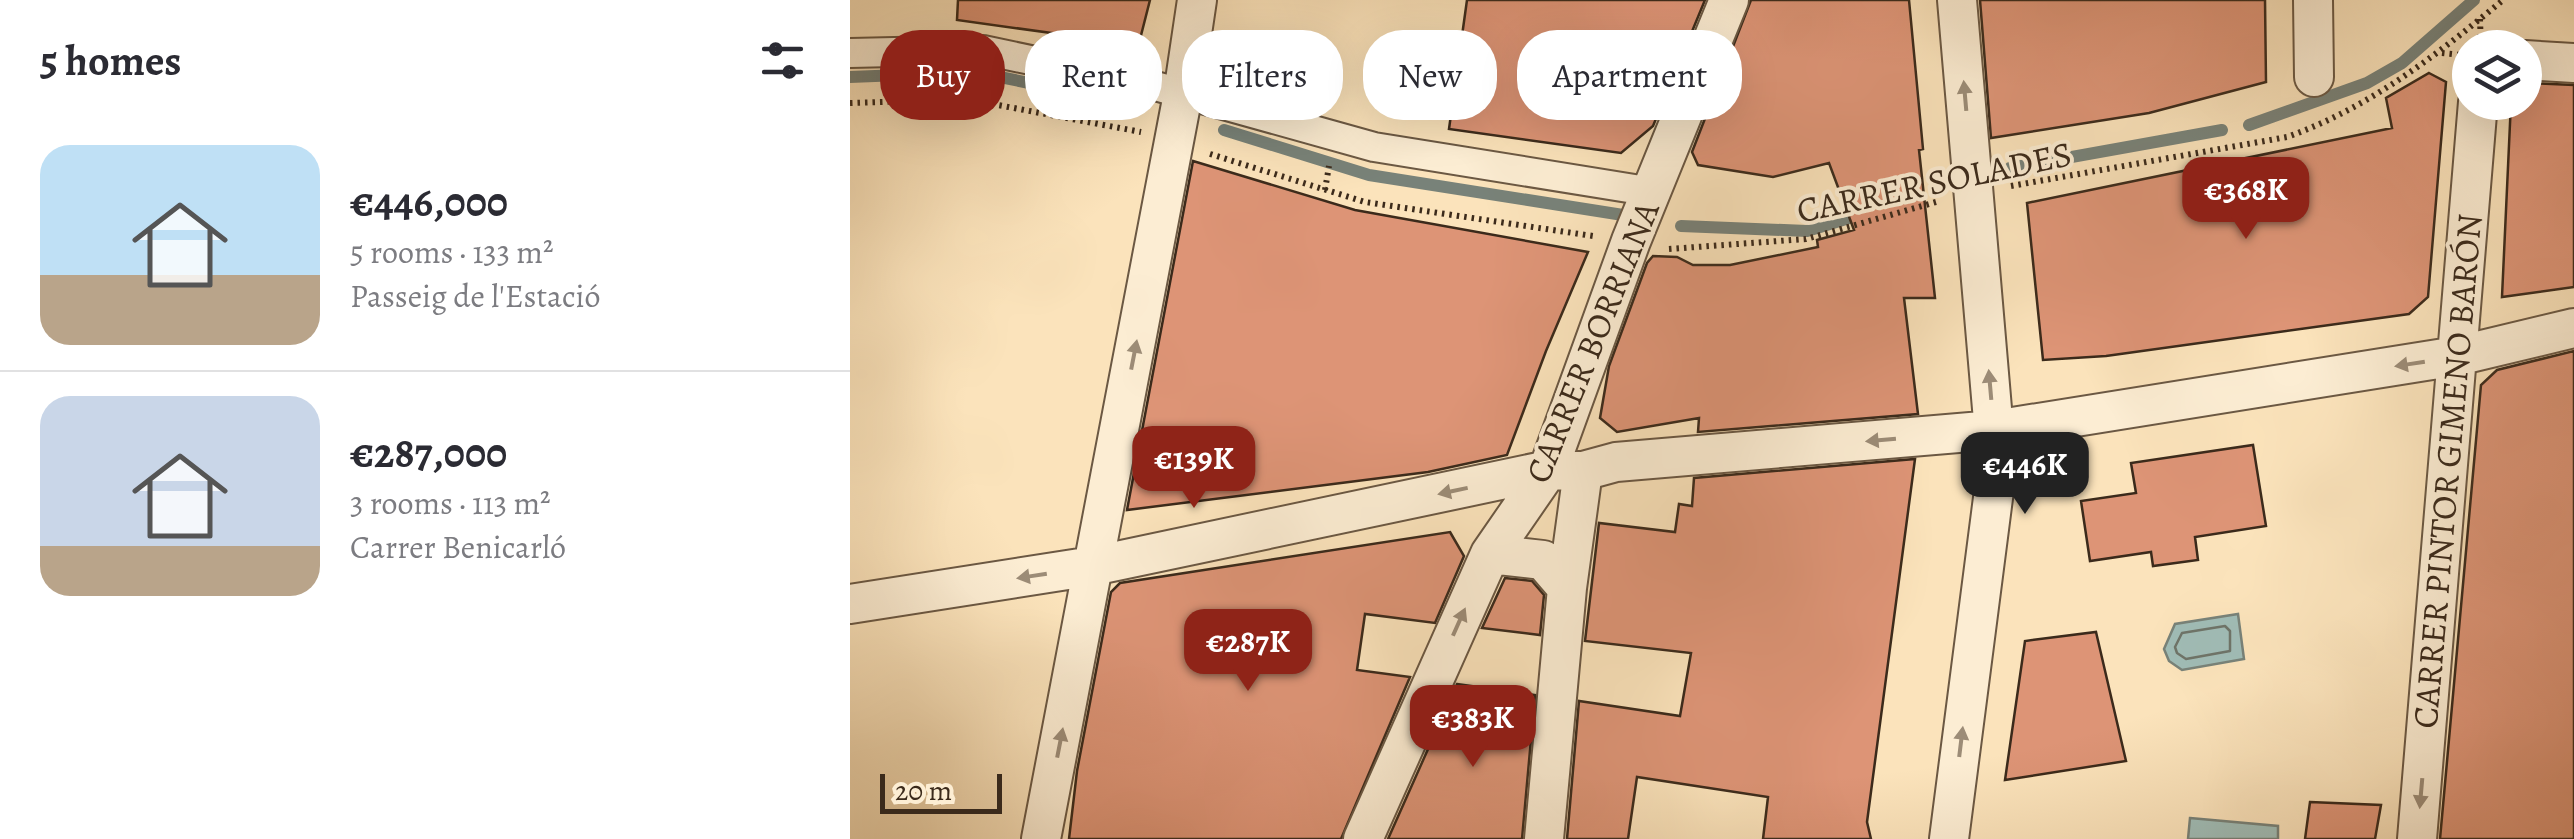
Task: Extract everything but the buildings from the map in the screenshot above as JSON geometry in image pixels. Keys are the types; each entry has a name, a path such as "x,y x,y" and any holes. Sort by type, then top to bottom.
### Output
{"street":[{"path":"1193,30 1197,0"},
{"name":"CARRER BORRIANA","path":"1363,839 1490,554 1566,471 1631,242 1728,0"},
{"path":"1949,839 1997,467 1957,0"},
{"path":"2312,0 2314,77"},
{"path":"850,53 983,50 1182,94"},
{"path":"2542,61 2574,63"},
{"path":"1041,839 1182,99"},
{"path":"1277,120 1374,147 1653,192"},
{"name":"CARRER PINTOR GIMENO BARÓN","path":"2417,839 2477,120"},
{"path":"850,604 1094,566 1616,462 1994,430 2457,356 2574,328"},
{"path":"1544,839 1567,588 1566,471"},
{"path":"1490,554 1543,560 1567,588"}],"path":[{"name":"CARRER SOLADES","path":"850,104 966,100 1141,132 1365,202 1675,250 1806,239 1973,192 2286,137 2370,100 2440,52 2503,0"},
{"path":"2480,19 2480,30"},
{"path":"2440,52 2452,54"}],"water":[{"path":"2238,614 2244,659 2182,670 2169,661 2164,649 2175,624"},
{"path":"2190,818 2278,826 2278,839 2188,839"}],"waterway":[{"path":"2249,125 2367,83 2402,63 2474,0"},
{"path":"850,77 975,72 1025,82"},
{"path":"1224,130 1369,175 1623,215"},
{"path":"2010,168 2222,130"},
{"path":"1681,226 1807,231 1862,214"}]}
